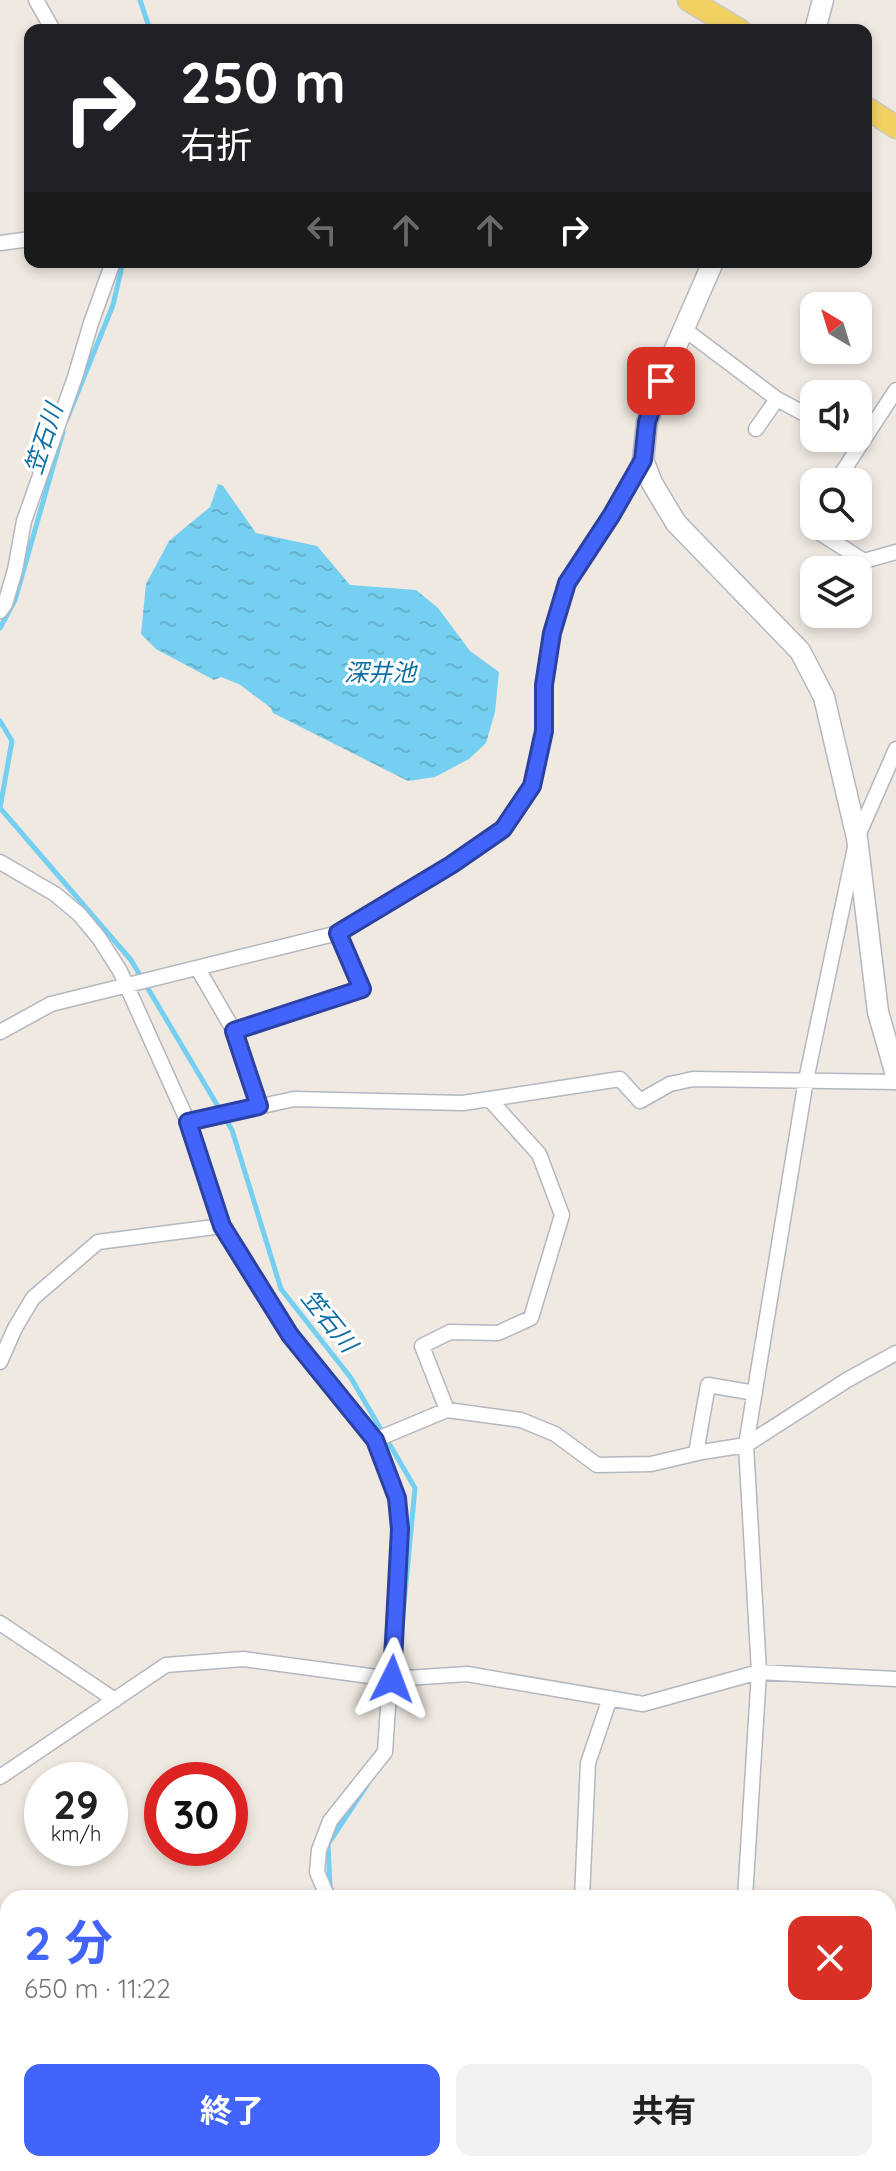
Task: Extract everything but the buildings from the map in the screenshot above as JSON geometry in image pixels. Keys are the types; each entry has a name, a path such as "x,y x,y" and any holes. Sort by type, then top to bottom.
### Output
{"main road":[{"path":"689,0 729,24"},
{"path":"872,112 896,127"}],"street":[{"path":"36,0 50,24"},
{"path":"817,24 823,0"},
{"path":"0,243 24,240"},
{"path":"0,611 15,570 24,521 111,268"},
{"path":"0,1032 51,1004 338,933 451,865 503,829 532,786 544,731 544,685 552,633 567,583 643,460 647,422 661,381 710,268"},
{"path":"684,329 777,399 800,411"},
{"path":"872,420 896,390"},
{"path":"756,429 777,399"},
{"path":"643,460 652,483 676,523 800,651 824,697 857,838 878,1012 896,1075"},
{"path":"831,540 864,561 896,552"},
{"path":"745,1890 759,1672 746,1445 806,1080 857,838 896,749"},
{"path":"0,862 55,894 79,914 99,938 127,987 188,1122 222,1226 290,1335 375,1440 397,1498 400,1529 385,1752 330,1821 319,1850 317,1872 325,1890"},
{"path":"234,1031 362,989 338,933"},
{"path":"198,969 234,1031 259,1106"},
{"path":"188,1122 294,1099 463,1103 620,1079 640,1101 670,1084 693,1079 896,1082"},
{"path":"447,1410 422,1346 450,1332 498,1333 531,1318 562,1215 539,1154 490,1100"},
{"path":"0,1362 33,1298 98,1242 222,1226"},
{"path":"375,1440 447,1410 521,1420 555,1434 597,1465 651,1464 746,1445 847,1380 896,1353"},
{"path":"696,1453 708,1385 755,1393"},
{"path":"0,1623 115,1700"},
{"path":"0,1777 166,1665 197,1661 243,1659 392,1679 467,1674 643,1704 759,1672 896,1679"},
{"path":"582,1890 588,1763 610,1698"}],"water":[{"name":"深井池","path":"218,484 223,486 256,533 317,546 350,585 416,590 438,608 470,651 499,672 495,712 486,743 469,759 435,777 408,781 273,713 271,708 239,684 221,677 214,680 156,649 141,634 146,584 169,541 210,507"}],"waterway":[{"name":"笠石川","path":"140,0 148,24"},
{"name":"笠石川","path":"67,419 113,305 122,268"},
{"name":"笠石川","path":"0,628 15,600 63,432"},
{"name":"笠石川","path":"0,721 12,741 0,808 131,960 232,1130 281,1289 351,1378 415,1488 397,1678"},
{"name":"笠石川","path":"331,1890 328,1844 367,1785"}],"route":[{"path":"392,1679 400,1529 397,1498 375,1440 290,1335 222,1226 188,1122 259,1106 234,1031 362,989 338,933 451,865 503,829 532,786 544,731 544,685 552,633 567,583 643,460 647,422 661,381"}]}
